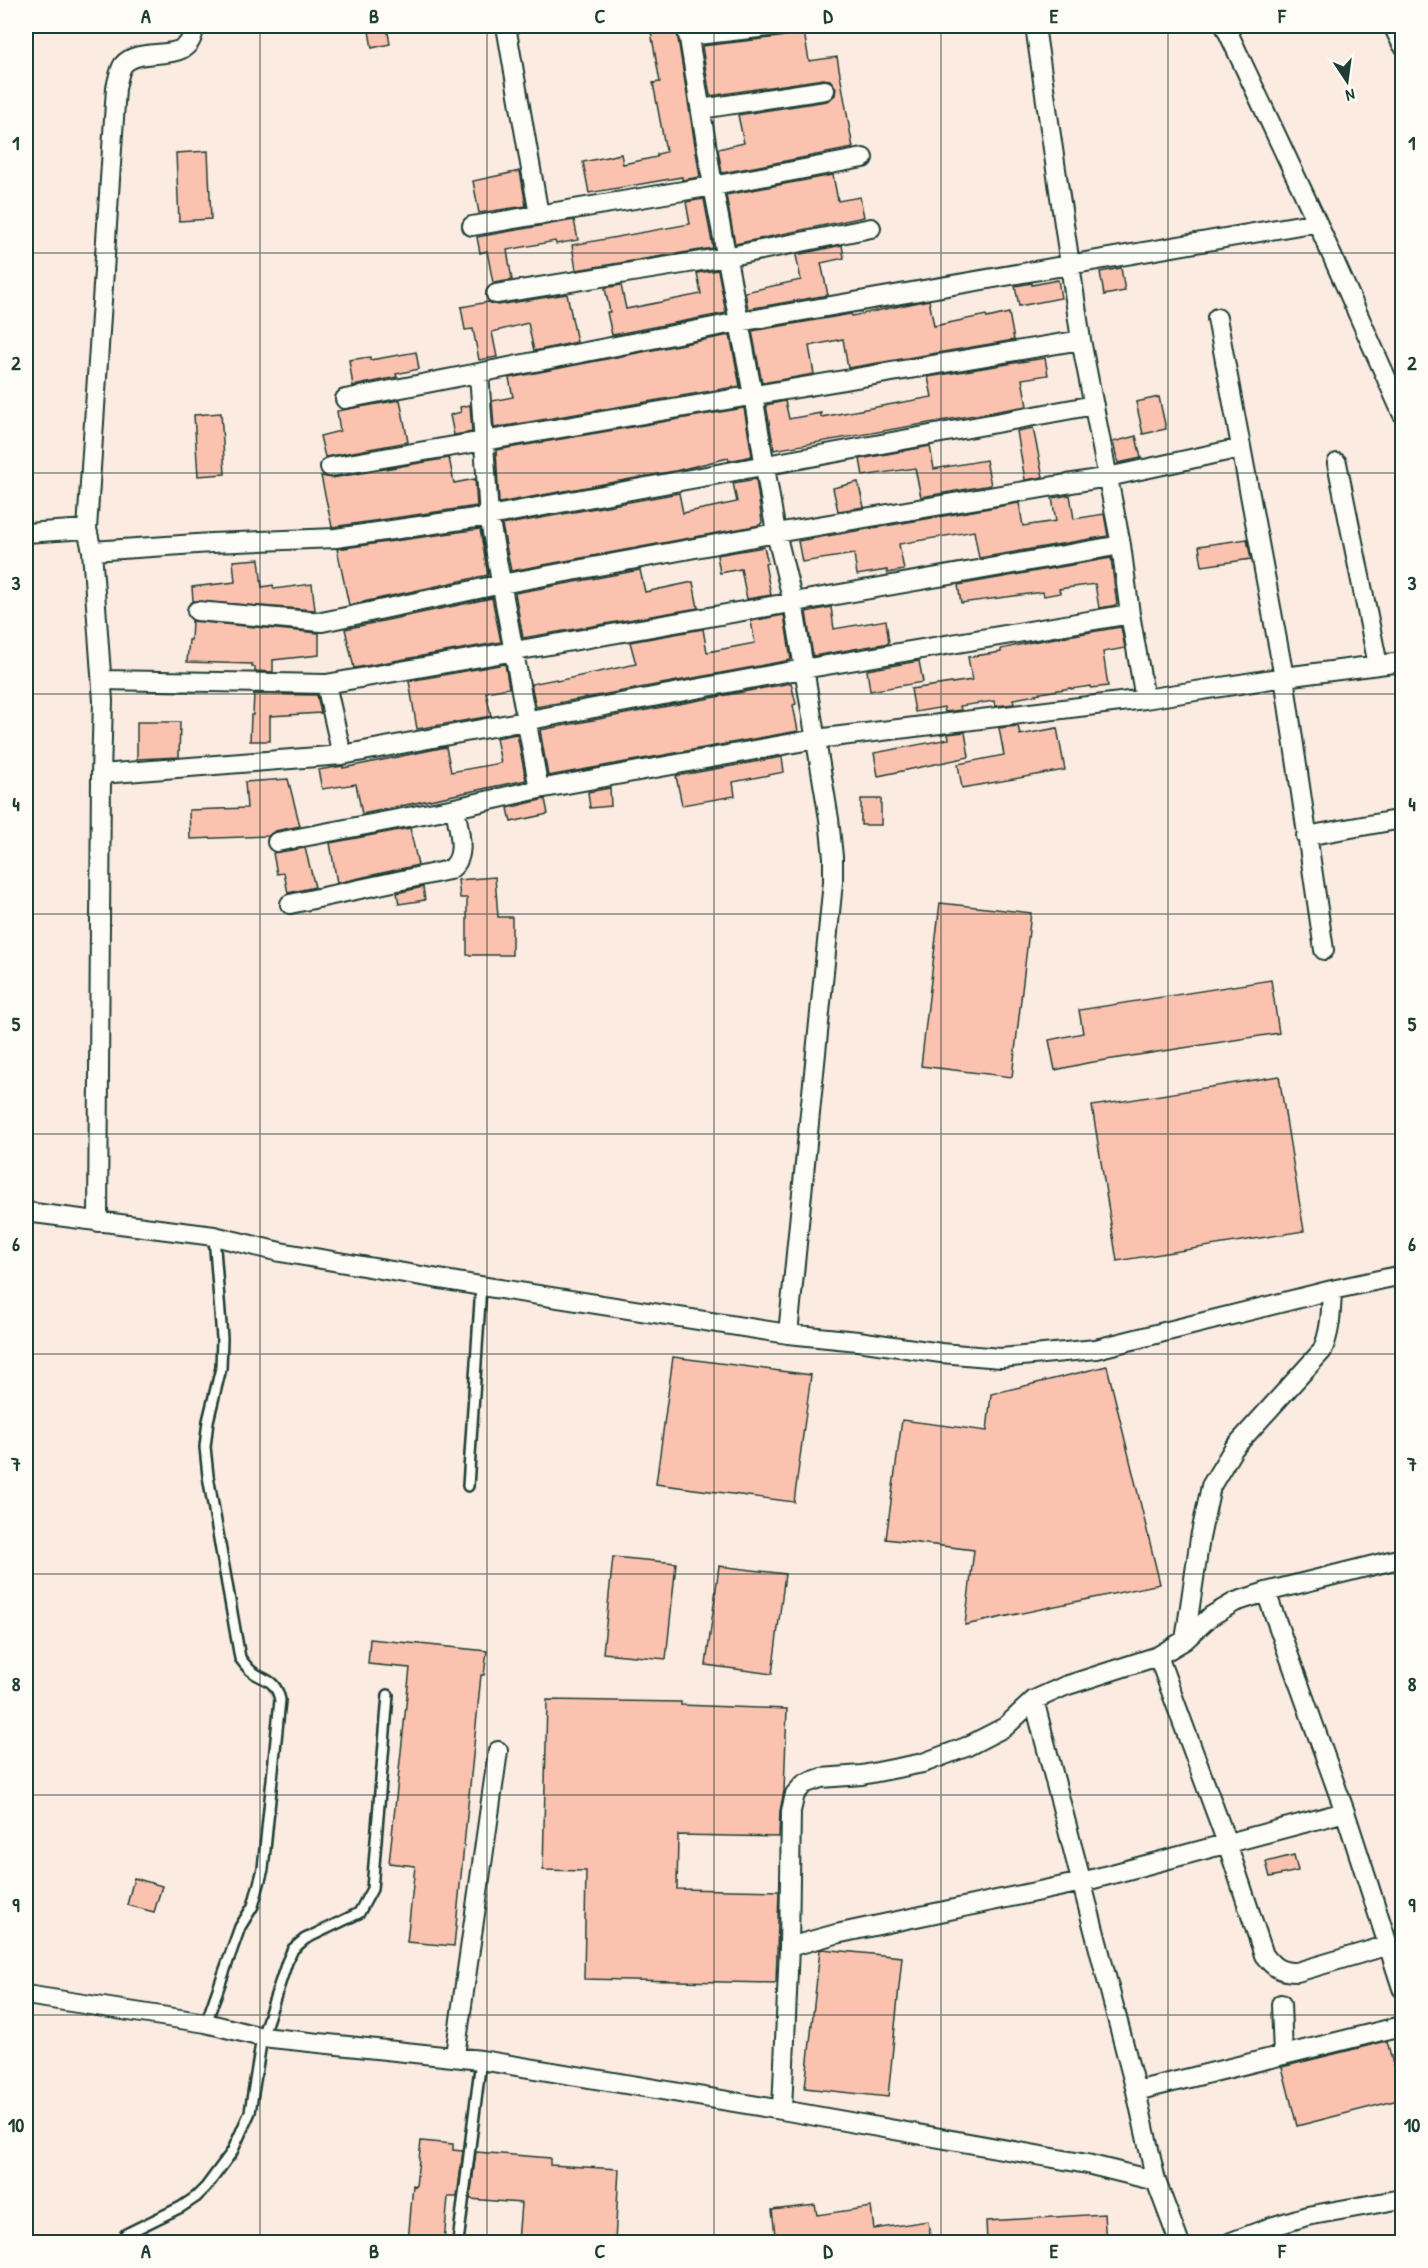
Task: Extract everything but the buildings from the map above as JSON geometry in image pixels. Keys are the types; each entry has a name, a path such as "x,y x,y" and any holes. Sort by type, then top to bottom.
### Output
{"street":[{"path":"99,1222 102,680 92,551 87,529 116,88 123,66 132,58 177,51 187,45 194,35 194,26"},
{"path":"506,26 539,215"},
{"path":"778,26 687,31 776,533 793,602 830,819 833,857 833,882 788,1334"},
{"path":"1035,26 1080,340 1121,545 1145,699"},
{"path":"1225,26 1317,222 1402,413"},
{"path":"1393,26 1402,44"},
{"path":"701,109 825,90"},
{"path":"472,226 713,186 863,158"},
{"path":"345,399 739,322 1317,222"},
{"path":"496,294 726,257 871,228"},
{"path":"1217,318 1284,677 1324,950"},
{"path":"330,468 1080,340"},
{"path":"479,373 489,516 539,789"},
{"path":"92,551 336,538 489,516 1094,405"},
{"path":"197,611 322,622 502,584 776,533 1108,477 1241,448"},
{"path":"1337,463 1378,665"},
{"path":"26,533 87,529"},
{"path":"102,680 326,684 1121,545"},
{"path":"101,774 342,755 803,669 1130,614"},
{"path":"277,842 455,808 539,789 816,740 1145,699 1284,677 1402,662"},
{"path":"326,684 342,755"},
{"path":"290,904 449,870 459,861 461,852 455,808"},
{"path":"1306,836 1402,819"},
{"path":"26,1212 214,1236 280,1252 788,1334 1001,1358 1096,1349 1332,1290 1402,1275"},
{"path":"1185,1640 1200,1538 1211,1486 1234,1448 1322,1351 1328,1339 1332,1290"},
{"path":"782,2110 789,1947 791,1811 795,1794 804,1784 820,1778 862,1775 923,1762 966,1747 1005,1726 1034,1700 1065,1686 1158,1656 1185,1640 1211,1616 1235,1602 1402,1558"},
{"path":"1266,1592 1345,1812 1402,1988"},
{"path":"1158,1656 1227,1843 1264,1955 1274,1968 1284,1972 1297,1972 1389,1945"},
{"path":"1034,1700 1136,2091 1156,2181 1179,2242"},
{"path":"455,2055 498,1751"},
{"path":"789,1947 836,1934 1082,1882 1345,1812"},
{"path":"26,1995 206,2023 262,2037 455,2055 1087,2164 1156,2181"},
{"path":"1281,2004 1283,2055"},
{"path":"1136,2091 1402,2026"},
{"path":"1231,2242 1307,2216 1402,2199"}],"lane":[{"path":"206,2023 240,1928 253,1906 264,1869 280,1700 278,1689 272,1682 251,1670 240,1658 208,1476 205,1447 208,1421 221,1368 222,1338 214,1236"},
{"path":"468,1486 481,1286"},
{"path":"120,2242 126,2234 181,2207 196,2197 232,2152 250,2112 262,2037 293,1949 305,1938 359,1913 372,1889 388,1695"},
{"path":"458,2242 481,2060"}]}
